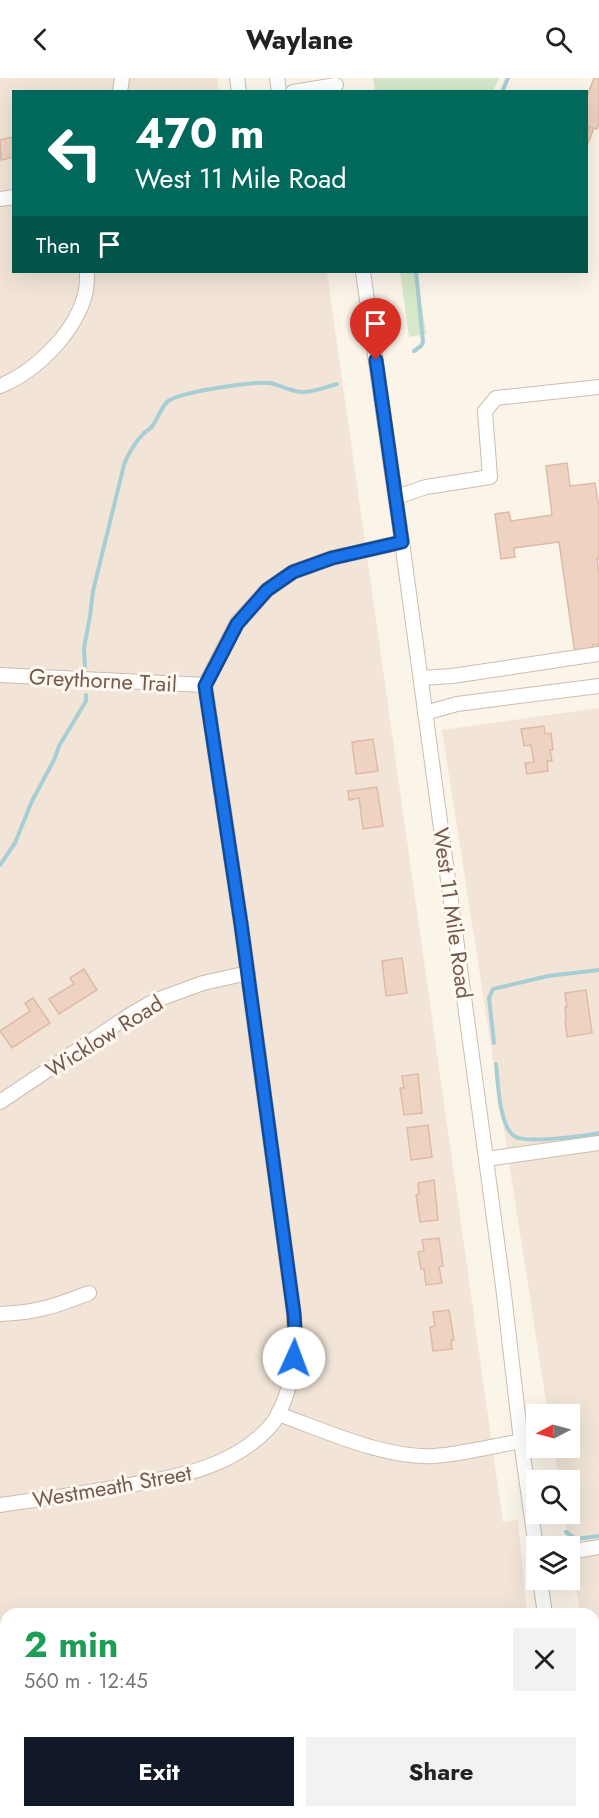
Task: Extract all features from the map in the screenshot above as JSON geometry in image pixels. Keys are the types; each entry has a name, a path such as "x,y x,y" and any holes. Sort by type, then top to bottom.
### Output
{"street":[{"path":"305,90 336,85"},
{"path":"0,386 32,368 54,347 74,322 86,291 87,273"},
{"name":"West 11 Mile Road","path":"363,273 426,713 534,1536"},
{"path":"396,497 426,487 490,477 485,411 496,398 599,387"},
{"path":"205,686 237,624 267,590 293,572 332,558 402,542"},
{"path":"421,678 452,676 599,654"},
{"name":"Greythorne Trail","path":"0,675 205,686"},
{"name":"Westmeath Street","path":"0,1505 79,1494 198,1471 223,1461 249,1445 273,1424 287,1395 296,1345 294,1314 248,973 205,686"},
{"path":"426,713 457,704 599,686"},
{"name":"Wicklow Road","path":"0,1102 154,1000 203,983 248,973"},
{"path":"486,1159 599,1143"},
{"path":"0,1314 25,1313 52,1307 89,1293"},
{"path":"278,1414 364,1445 395,1453 433,1456 521,1441"},
{"path":"580,1550 599,1547"},
{"path":"541,1590 544,1608"}],"shaded area":[{"path":"0,78 217,78 219,90 12,90 12,273 327,273 503,1522 518,1520 526,1608 0,1608"},
{"path":"599,708 599,1608 579,1608 576,1590 580,1590 580,1536 568,1536 566,1524 580,1524 580,1470 557,1470 556,1458 580,1458 580,1404 546,1404 442,730"}],"green space":[{"path":"373,78 499,78 493,90 375,90"},
{"path":"400,273 417,273 426,334 409,337"}],"building":[{"path":"594,78 599,78 599,123 597,129 594,128 588,143 590,127 588,126 588,94"},
{"path":"12,137 12,157 1,160 0,140"},
{"path":"567,463 570,486 595,483 599,502 599,559 597,559 599,645 593,645 594,651 575,654 559,542 514,548 515,557 501,559 495,514 509,512 511,521 552,515 546,466"},
{"path":"544,726 545,734 551,733 552,761 547,761 548,771 527,774 525,763 534,762 531,745 524,746 521,729"},
{"path":"373,739 378,771 356,774 352,742"},
{"path":"377,787 383,826 363,829 359,798 349,800 348,791"},
{"path":"402,958 407,993 386,996 382,961"},
{"path":"84,969 97,990 59,1014 49,999 74,984 70,978"},
{"path":"586,990 592,1033 567,1037 565,993"},
{"path":"33,998 50,1023 12,1048 0,1031 30,1011 25,1003"},
{"path":"418,1074 422,1113 404,1115 400,1088 404,1088 402,1076"},
{"path":"428,1125 432,1157 411,1160 407,1128"},
{"path":"434,1180 438,1220 420,1222 416,1195 419,1194 418,1183"},
{"path":"439,1238 443,1266 439,1267 442,1283 426,1285 424,1269 421,1269 418,1252 424,1251 422,1240"},
{"path":"449,1310 454,1340 451,1340 452,1349 433,1351 430,1327 435,1326 433,1312"}],"waterway":[{"path":"503,90 508,78"},
{"path":"414,351 423,342 416,273"},
{"path":"85,667 84,648 93,591 124,465 134,445 152,426 167,402 200,391 249,384 270,383 301,392 314,391 337,384"},
{"path":"0,865 15,843 32,801 59,746 86,701 86,695"},
{"path":"494,1043 489,998 493,989 548,976 599,970"},
{"path":"496,1064 502,1113 505,1123 514,1136 542,1139 599,1133"},
{"path":"566,1532 576,1539 599,1536"}],"route":[{"path":"294,1358 296,1345 294,1314 241,924 205,686 237,624 267,590 293,572 332,558 402,542 376,360"}]}
